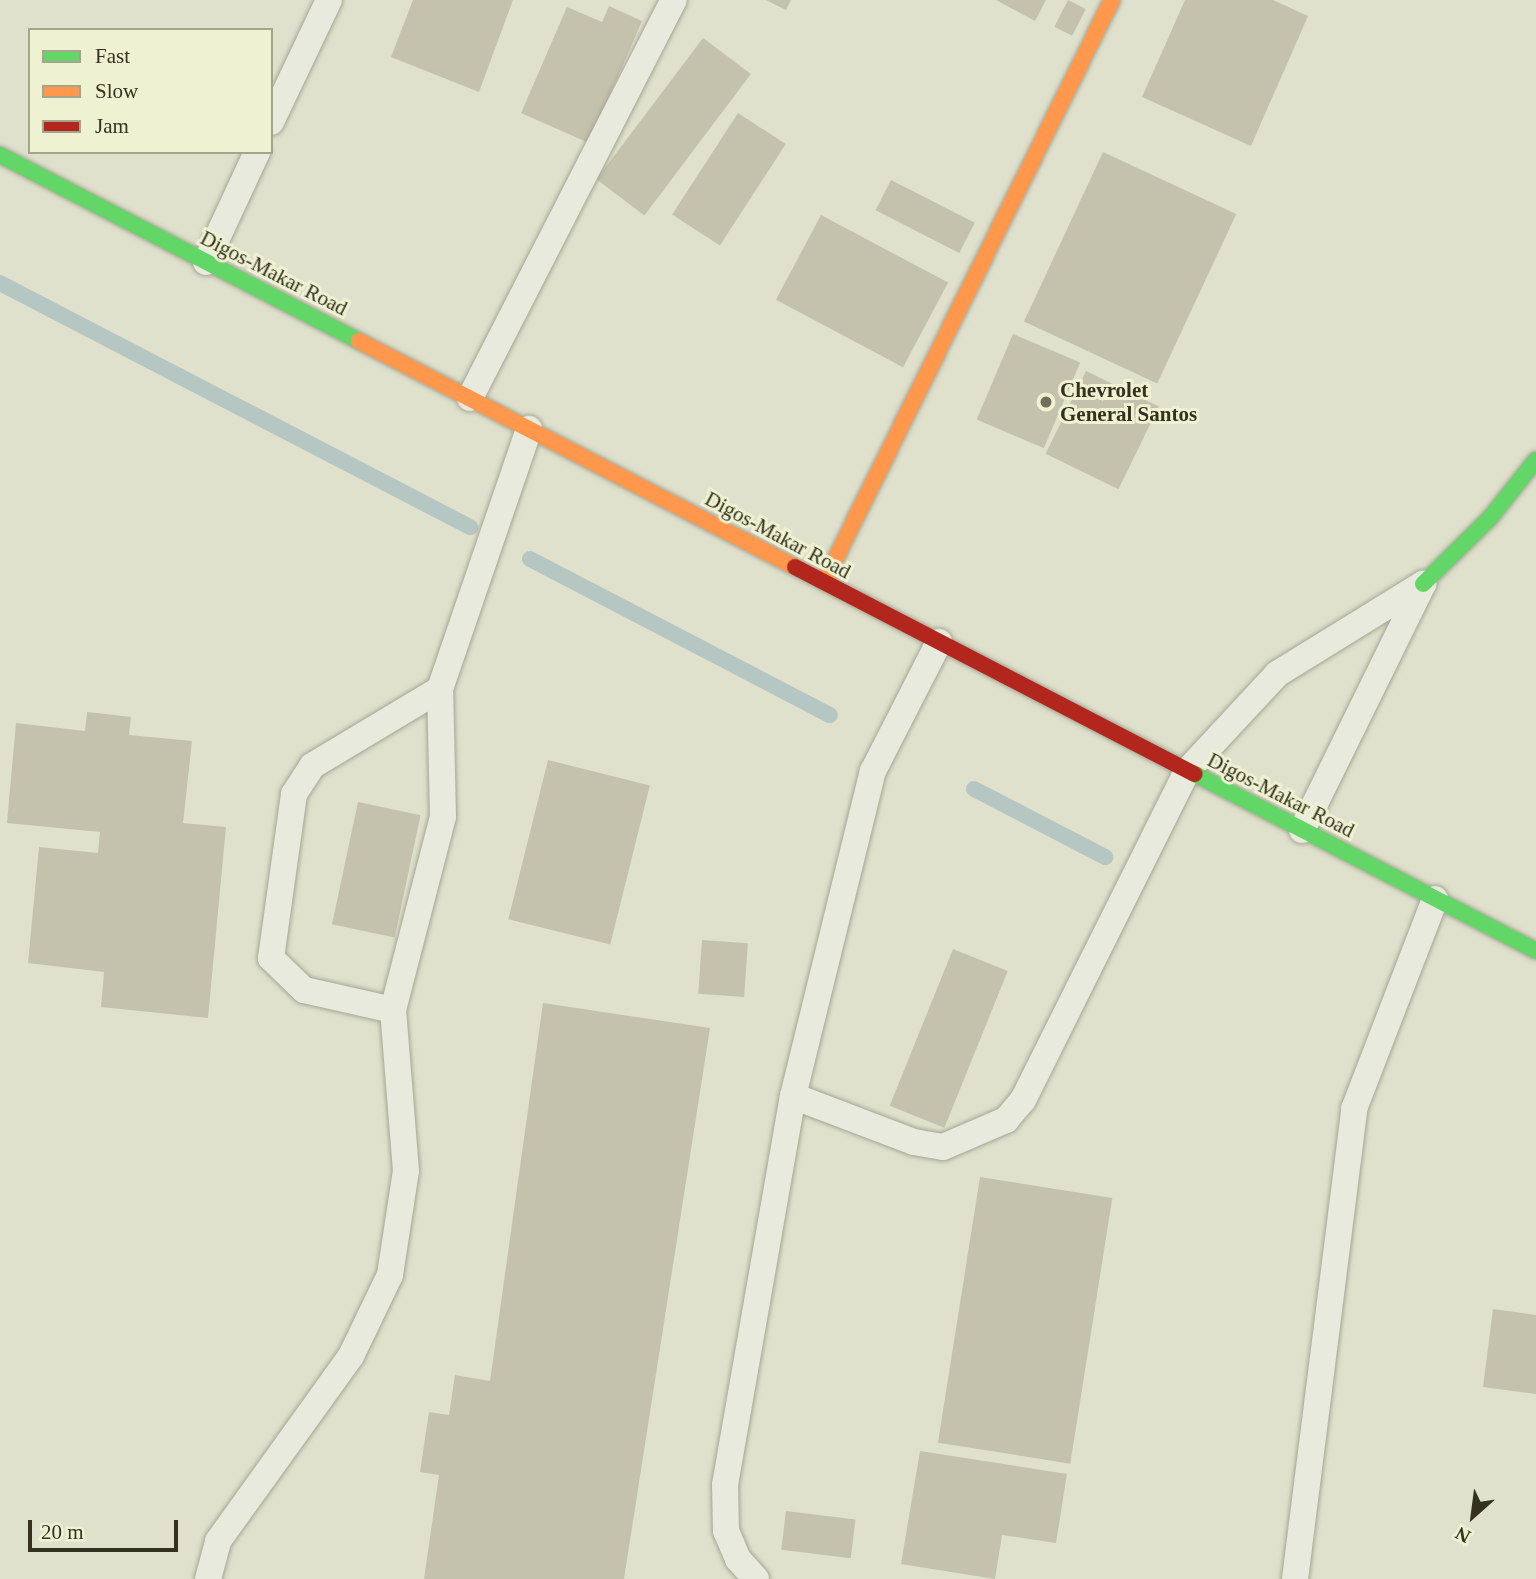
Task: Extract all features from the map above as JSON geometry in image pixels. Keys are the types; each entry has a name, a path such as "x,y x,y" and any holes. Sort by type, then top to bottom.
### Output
{"main road":[{"path":"824,582 1112,0"},
{"name":"Digos-Makar Road","path":"0,155 1536,951"},
{"path":"1423,584 1490,518 1536,460"}],"lane":[{"path":"273,118 329,0"},
{"path":"470,398 674,0"},
{"path":"206,262 256,154"},
{"path":"208,1579 218,1541 351,1356 390,1275 406,1171 393,1010 443,817 440,689 528,429"},
{"path":"793,1096 914,1142 943,1147 1006,1120 1023,1100 1187,771 1277,674 1423,584"},
{"path":"1303,830 1423,584"},
{"path":"756,1579 738,1559 726,1531 725,1485 793,1096 873,771 940,642"},
{"path":"393,1010 304,990 271,958 294,794 312,766 440,689"},
{"path":"1295,1579 1354,1109 1435,899"}],"building":[{"path":"413,0 513,0 479,92 391,57"},
{"path":"766,0 791,0 786,10"},
{"path":"996,0 1046,0 1035,21"},
{"path":"1068,0 1086,9 1072,36 1054,27"},
{"path":"1185,0 1273,0 1308,16 1251,146 1142,97"},
{"path":"609,6 642,21 589,143 521,113 567,7 602,22"},
{"path":"703,38 751,74 644,215 596,179"},
{"path":"738,113 786,144 720,246 672,214"},
{"path":"1103,152 1236,214 1157,384 1024,321"},
{"path":"891,180 975,223 959,253 876,210"},
{"path":"821,215 948,283 903,367 776,300"},
{"path":"1013,334 1080,363 1044,448 977,420"},
{"path":"1086,371 1159,407 1118,489 1046,454"},
{"path":"87,712 131,717 129,735 192,741 183,823 226,827 208,1018 101,1007 104,972 28,963 39,847 98,853 100,832 7,823 16,723 85,731"},
{"path":"548,760 650,785 610,945 508,919"},
{"path":"358,802 421,815 395,938 332,924"},
{"path":"702,940 748,943 744,997 698,994"},
{"path":"953,949 1008,971 944,1128 890,1106"},
{"path":"543,1003 710,1028 624,1579 424,1579 439,1475 420,1472 429,1412 449,1415 455,1375 490,1381"},
{"path":"980,1177 1112,1198 1070,1464 938,1443"},
{"path":"1493,1309 1536,1315 1536,1394 1483,1387"},
{"path":"920,1451 1067,1474 1056,1543 1002,1535 995,1579 901,1564"},
{"path":"786,1511 855,1520 851,1558 781,1550"}],"waterway":[{"path":"0,283 470,527"},
{"path":"530,559 830,715"},
{"path":"974,789 1105,857"}],"traffic: fast":[{"path":"0,155 359,341"},
{"path":"1423,584 1490,518 1536,460"},
{"path":"1195,774 1536,951"}],"traffic: slow":[{"path":"824,582 1112,0"},
{"path":"359,341 795,567"}],"traffic: jam":[{"path":"795,567 1195,774"}],"place":[{"name":"Chevrolet General Santos","path":"1046,402"}]}
